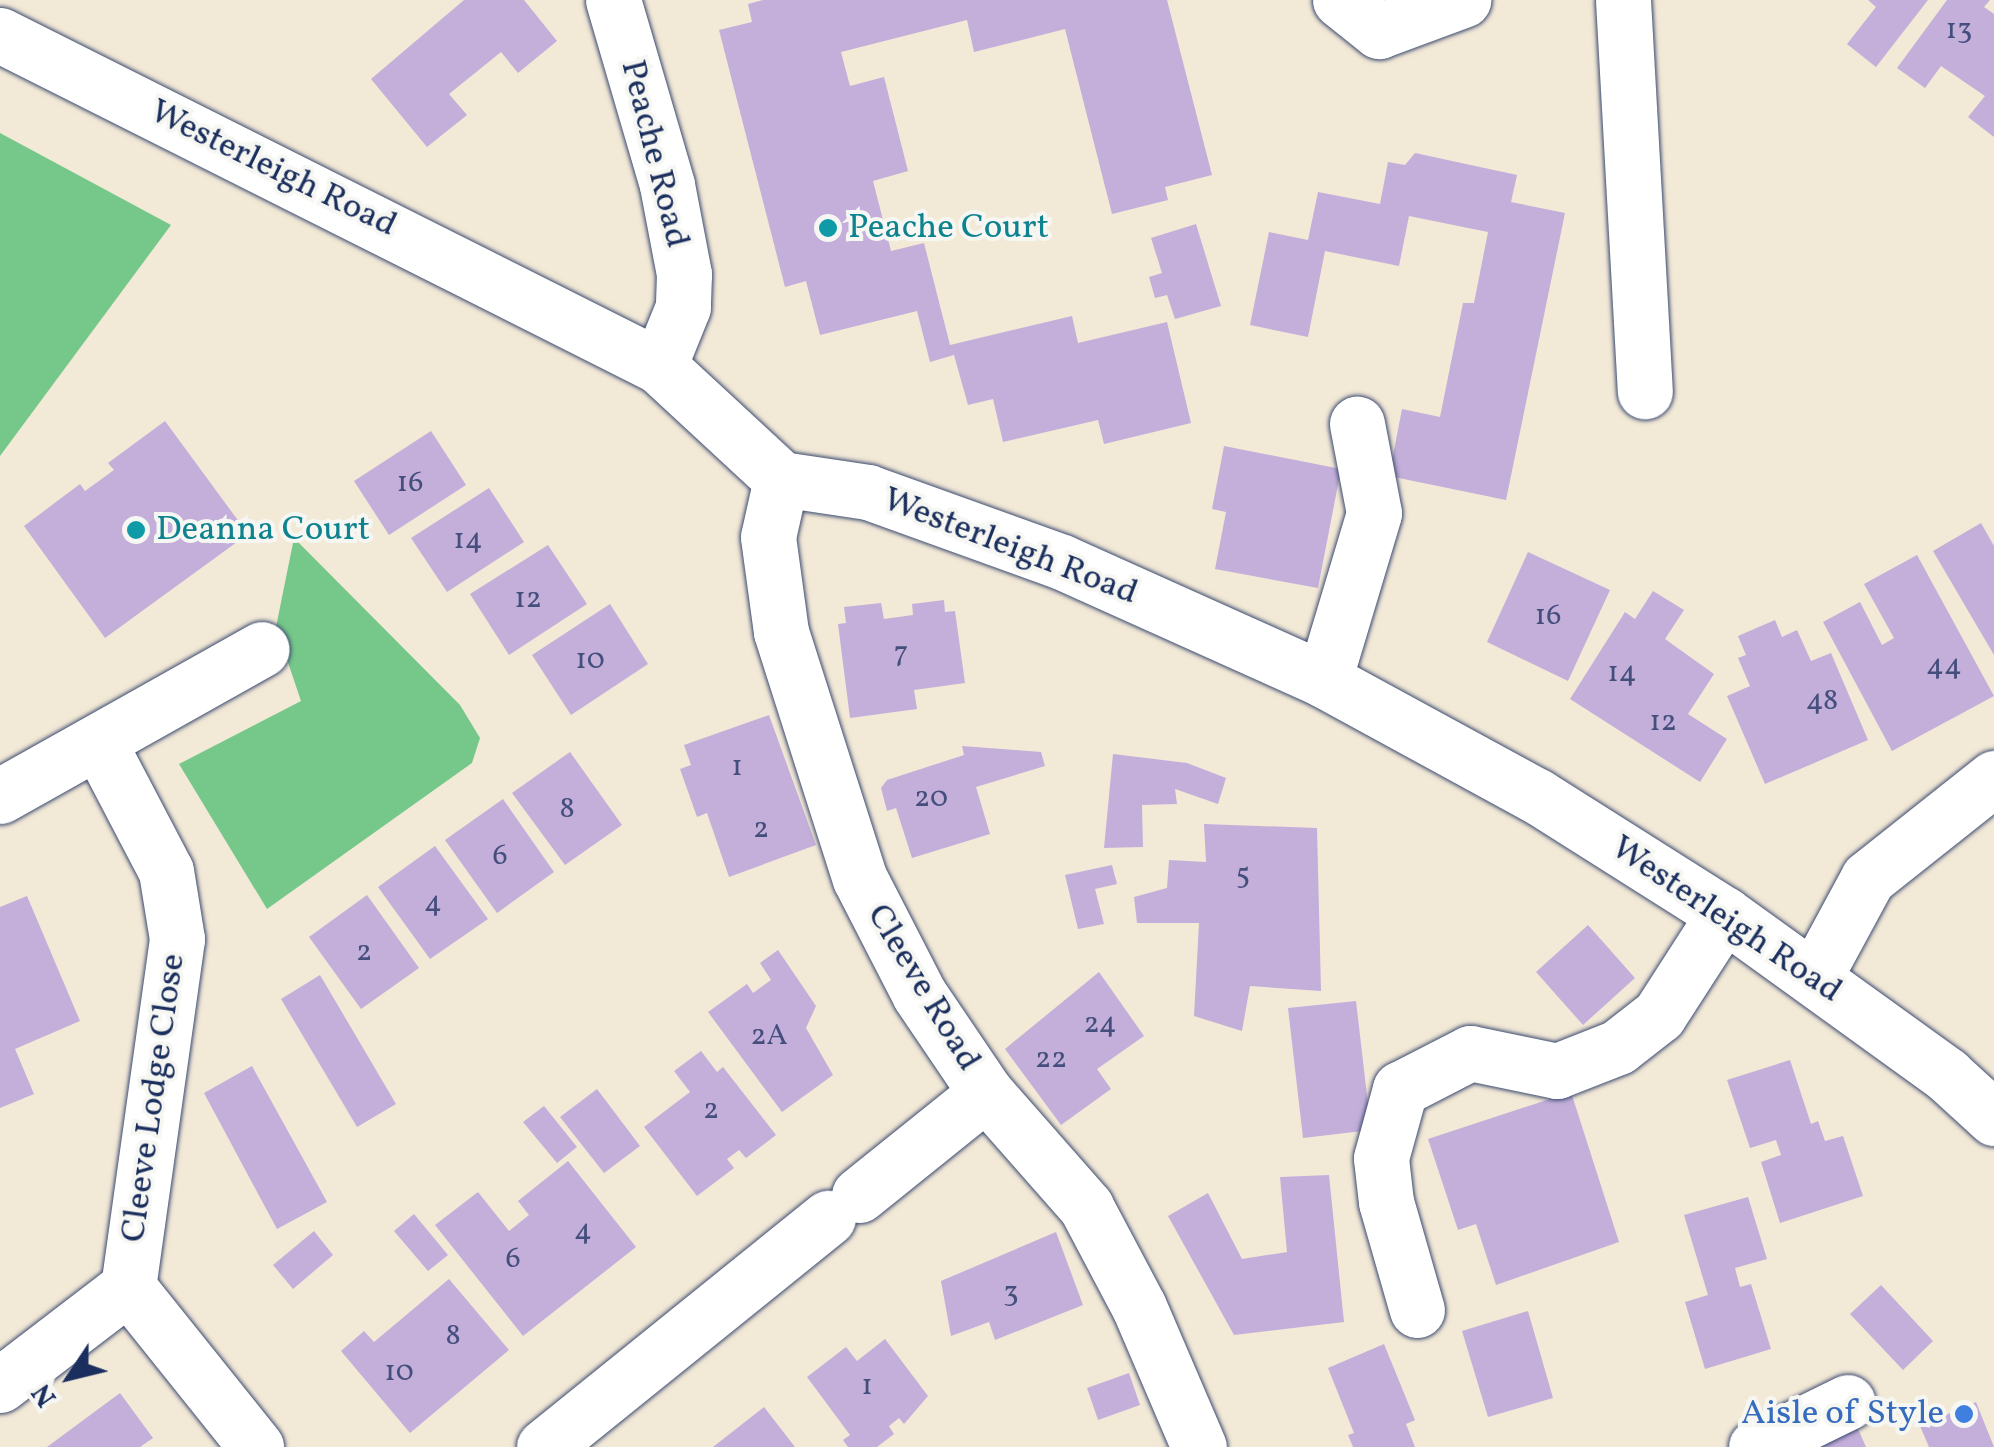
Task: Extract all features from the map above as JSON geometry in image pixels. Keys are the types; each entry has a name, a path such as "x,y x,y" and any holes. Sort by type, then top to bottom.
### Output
{"street":[{"name":"Peache Road","path":"613,0 668,186 684,274 683,307 659,366"},
{"path":"1340,0 1379,31 1463,0"},
{"path":"1622,0 1645,391"},
{"name":"Westerleigh Road","path":"0,35 659,366 781,480 868,492 1062,562 1324,680 1537,796 1724,914 1815,976 1994,1118"},
{"path":"1324,680 1374,514 1357,424"},
{"name":"Cleeve Road","path":"781,480 771,556 782,632 819,762 860,879 919,994 986,1094 1086,1207 1140,1307 1198,1447"},
{"path":"0,796 100,745 262,650"},
{"name":"Cleeve Lodge Close","path":"0,1385 128,1287 177,939 166,871 100,745"},
{"path":"1815,976 1868,878 1994,778"},
{"path":"1416,1310 1386,1202 1381,1158 1400,1090 1470,1053 1557,1072 1618,1046 1659,1015 1724,914"},
{"path":"544,1447 986,1094"},
{"name":"Cleeve Lodge Close","path":"128,1287 256,1447"},
{"path":"1756,1447 1848,1402"}],"green space":[{"path":"0,133 171,225 0,456"},
{"path":"294,538 460,705 480,738 472,763 267,909 179,764 301,701 276,627"}],"building":[{"path":"464,0 524,0 557,41 518,73 501,52 449,94 467,115 427,147 371,79"},
{"name":"Peache Court","path":"763,0 1167,0 1212,175 1165,187 1168,200 1112,214 1065,29 974,52 967,20 841,52 850,86 884,77 908,171 873,181 891,251 924,243 950,345 1072,316 1078,343 1167,322 1191,423 1104,444 1098,420 1003,442 993,399 968,405 954,355 930,362 917,311 820,335 806,281 785,287 719,30 752,22 748,4"},
{"path":"1868,0 1928,0 1876,67 1847,44 1876,7"},
{"path":"1947,0 1990,0 1984,7 1994,14 1994,137 1968,117 1985,96 1941,66 1925,88 1897,68"},
{"path":"1415,153 1517,175 1511,202 1565,213 1506,500 1389,476 1402,409 1440,417 1463,303 1474,303 1488,232 1409,216 1399,266 1325,251 1308,337 1250,325 1269,232 1308,240 1318,192 1380,204 1388,162 1405,165"},
{"path":"1196,224 1221,306 1175,319 1167,295 1155,298 1149,277 1162,273 1151,238"},
{"name":"Deanna Court","path":"165,421 248,534 105,638 24,526 80,484 85,491 114,470 108,463"},
{"path":"431,431 466,485 389,535 354,481"},
{"path":"1224,446 1341,469 1318,588 1215,569 1226,512 1212,509"},
{"path":"489,488 524,542 447,592 411,538"},
{"path":"1981,523 1994,546 1994,655 1933,551"},
{"path":"548,545 587,604 509,655 470,594"},
{"path":"1528,552 1610,590 1568,681 1487,642"},
{"path":"1917,555 1994,696 1892,751 1823,622 1860,602 1882,645 1894,638 1864,584"},
{"path":"1653,591 1684,610 1665,639 1714,674 1688,714 1727,739 1700,782 1570,699 1625,612 1635,619"},
{"path":"944,600 945,612 955,611 965,683 914,690 917,709 850,718 838,624 846,623 844,607 881,603 884,619 913,615 912,604"},
{"path":"610,604 648,664 571,715 532,655"},
{"path":"1775,620 1782,637 1797,630 1811,661 1831,653 1868,740 1765,784 1727,696 1750,686 1738,658 1746,655 1738,636"},
{"path":"769,715 816,845 729,877 707,813 697,817 680,769 691,765 684,745"},
{"path":"962,746 1041,752 1045,766 976,787 990,834 912,858 896,808 887,811 881,788 887,780 964,755"},
{"path":"570,752 622,825 565,865 512,793"},
{"path":"1113,754 1187,763 1226,778 1218,804 1175,789 1177,804 1142,805 1143,847 1104,848"},
{"path":"503,799 554,872 497,913 445,840"},
{"path":"1204,824 1317,828 1321,991 1250,986 1242,1031 1194,1016 1199,923 1137,923 1134,897 1167,888 1169,860 1206,862"},
{"path":"435,846 488,919 430,959 378,887"},
{"path":"1112,865 1117,884 1095,889 1104,924 1078,929 1065,875"},
{"path":"367,895 419,968 361,1009 309,937"},
{"path":"27,896 80,1021 15,1049 34,1094 0,1108 0,907"},
{"path":"1588,925 1635,978 1583,1025 1536,972"},
{"path":"778,950 816,1006 806,1028 833,1075 782,1112 708,1012 747,984 753,993 771,980 760,963"},
{"path":"1099,972 1144,1036 1097,1069 1111,1089 1061,1125 1005,1049"},
{"path":"320,975 396,1104 357,1127 281,999"},
{"path":"1356,1001 1371,1130 1303,1138 1288,1008"},
{"path":"701,1051 717,1072 723,1067 776,1135 746,1158 739,1150 727,1159 734,1168 697,1196 644,1127 690,1092 674,1071"},
{"path":"1790,1060 1811,1124 1818,1121 1825,1141 1843,1136 1863,1196 1780,1223 1761,1162 1781,1155 1776,1140 1750,1148 1727,1080"},
{"path":"252,1066 327,1202 277,1229 204,1093"},
{"path":"597,1089 640,1146 604,1173 560,1117"},
{"path":"1571,1092 1619,1242 1496,1285 1476,1224 1458,1230 1428,1139"},
{"path":"544,1106 577,1147 557,1163 523,1122"},
{"path":"568,1161 636,1247 523,1336 435,1225 478,1192 509,1231 529,1215 518,1201"},
{"path":"1329,1175 1344,1322 1234,1335 1168,1216 1208,1193 1242,1259 1287,1252 1280,1177"},
{"path":"1748,1197 1767,1259 1735,1268 1740,1287 1751,1284 1771,1349 1705,1369 1685,1302 1708,1295 1684,1215"},
{"path":"414,1214 448,1255 428,1271 394,1231"},
{"path":"314,1231 333,1255 293,1289 273,1265"},
{"path":"1056,1232 1083,1305 995,1340 989,1322 951,1336 941,1281"},
{"path":"449,1279 509,1350 410,1433 341,1351 364,1331 374,1342"},
{"path":"1881,1285 1933,1341 1903,1370 1850,1314"},
{"path":"1528,1311 1553,1398 1488,1417 1462,1331"},
{"path":"885,1339 928,1396 904,1424 899,1418 889,1426 894,1434 877,1447 848,1447 843,1440 850,1435 807,1377 846,1347 857,1361"},
{"path":"1384,1344 1415,1420 1406,1424 1415,1447 1353,1447 1348,1435 1354,1433 1328,1368"},
{"path":"1129,1373 1140,1405 1098,1420 1087,1388"},
{"path":"120,1393 153,1438 140,1447 47,1447"},
{"name":"Aisle of Style","path":"1976,1402 1994,1447 1929,1447 1920,1426"},
{"path":"764,1407 795,1447 713,1447"},
{"path":"1855,1422 1866,1447 1807,1447"}],"place":[{"name":"Peache Court","path":"828,228"},
{"name":"Deanna Court","path":"136,530"},
{"name":"Aisle of Style","path":"1964,1414"}]}
